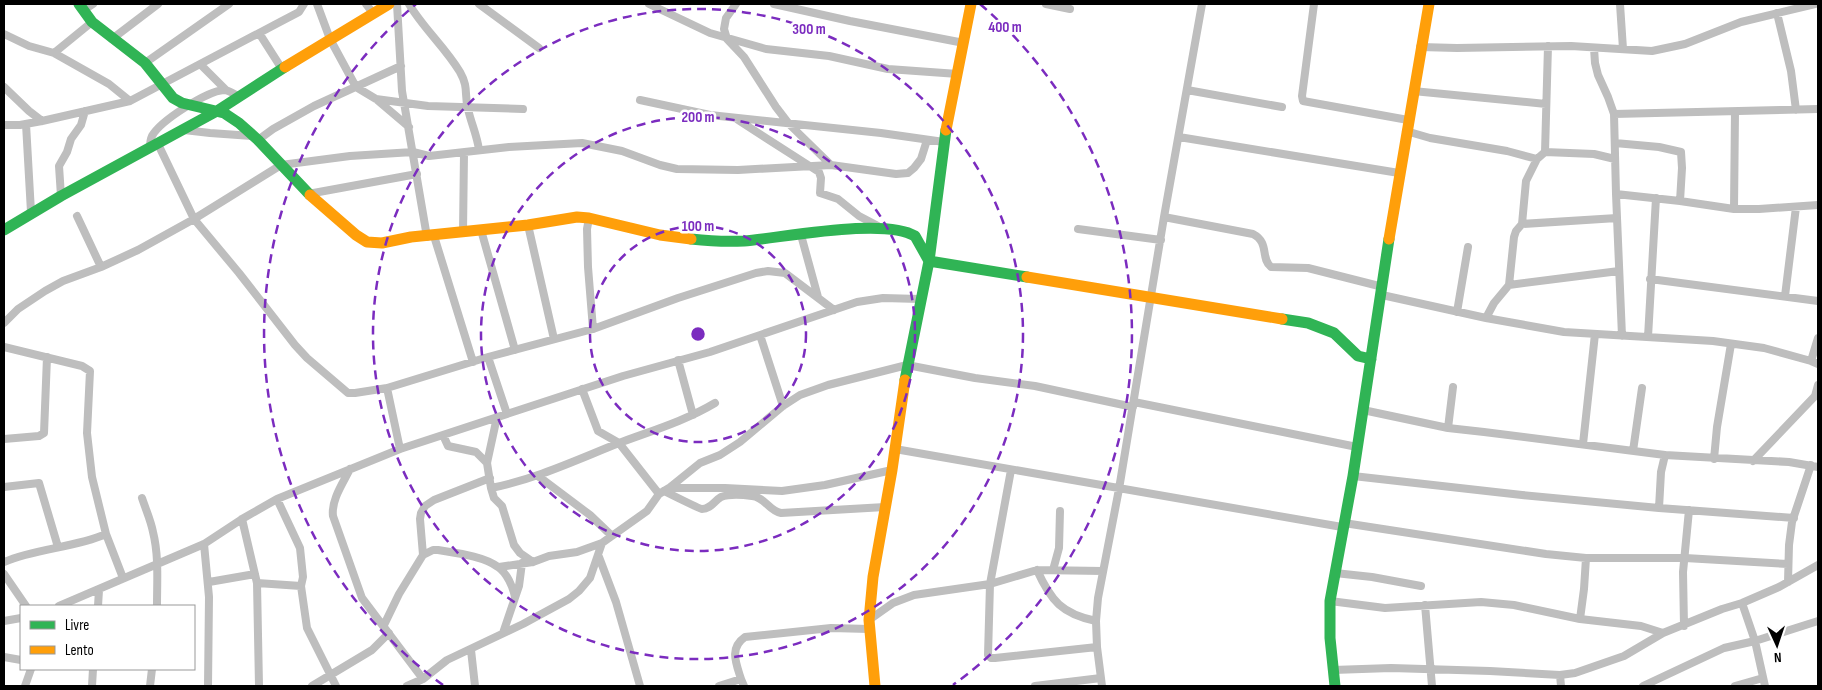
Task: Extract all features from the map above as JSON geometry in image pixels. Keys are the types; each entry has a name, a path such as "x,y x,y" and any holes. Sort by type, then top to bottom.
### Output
{"street":[{"path":"112,39 158,4"},
{"path":"145,64 229,4"},
{"path":"4,125 42,121 130,101 299,12 304,4"},
{"path":"317,4 330,40 356,87 376,99 409,127"},
{"path":"4,230 31,212 218,110 330,40 369,9 389,4"},
{"path":"397,4 402,91 417,174 431,236 474,362"},
{"path":"409,4 418,20 459,71 465,82 468,92 467,106 476,131 479,150"},
{"path":"480,4 539,48"},
{"path":"649,4 710,33 766,49 829,56 888,69 958,74"},
{"path":"736,4 726,18 724,29 727,39 744,56 789,124 831,165"},
{"path":"774,4 964,43"},
{"path":"875,686 869,624 873,577 892,470 907,365 929,261 944,142 964,43 968,4"},
{"path":"1046,4 1070,9"},
{"path":"1102,686 1097,647 1096,621 1098,598 1119,489 1164,217 1202,4"},
{"path":"1314,4 1302,96 1303,101 1407,125 1430,138 1507,150 1537,158"},
{"path":"1335,686 1330,638 1330,601 1353,476 1399,173 1420,46 1429,4"},
{"path":"1620,4 1623,49"},
{"path":"1420,46 1457,48 1548,46 1652,51 1675,46 1731,25 1815,4"},
{"path":"85,6 92,22 145,64 173,98 190,105 218,110 239,123 308,194 356,235 373,244 410,237 528,224 566,217 589,218 660,235 720,242 745,242 844,229 887,229 915,236 929,261"},
{"path":"1777,13 1791,71 1796,110"},
{"path":"54,53 92,22"},
{"path":"259,33 282,69"},
{"path":"4,34 30,46 54,53 118,89 130,101"},
{"path":"1545,152 1548,46"},
{"path":"1594,48 1596,69 1614,114 1622,336"},
{"path":"200,65 226,90 238,96"},
{"path":"184,130 255,138 401,66"},
{"path":"4,87 42,121"},
{"path":"226,90 219,91 179,111 157,130 150,142 194,219 239,273 294,345 348,393 355,394 387,388 488,357 593,329 722,283 768,271 785,274 834,310"},
{"path":"1187,90 1282,107"},
{"path":"1413,90 1546,104"},
{"path":"376,99 437,107 467,106 523,109"},
{"path":"640,100 692,112 734,118 881,133 944,142"},
{"path":"1614,114 1818,109"},
{"path":"61,196 59,166 67,152 71,139 81,125 85,111"},
{"path":"1734,209 1735,112"},
{"path":"734,118 812,166 820,175 820,192 838,199 859,216 887,229"},
{"path":"26,124 31,212"},
{"path":"1179,137 1399,173"},
{"path":"4,323 18,309 44,291 63,281 101,267 194,219 281,165 350,156 413,152 429,156 538,144 582,143 604,146 647,159 660,165 684,170 831,165 896,174 908,173 914,168 920,159 927,140"},
{"path":"1615,143 1659,147 1681,152 1680,201"},
{"path":"1486,318 1494,303 1509,285 1514,237 1522,224 1526,181 1537,158 1545,152 1594,154 1615,159"},
{"path":"463,232 464,153"},
{"path":"308,194 417,174"},
{"path":"1616,194 1734,209 1818,205"},
{"path":"1648,337 1656,198"},
{"path":"1785,296 1796,207"},
{"path":"77,216 101,267"},
{"path":"1164,217 1253,234 1263,242 1268,264 1271,267 1308,268 1382,291 1486,318 1564,332 1648,337 1769,349 1815,362 1818,338"},
{"path":"589,218 587,229 588,268 593,329"},
{"path":"1522,224 1617,218"},
{"path":"528,224 554,339"},
{"path":"1078,229 1161,240"},
{"path":"481,230 515,350"},
{"path":"800,235 818,297"},
{"path":"1458,312 1468,247"},
{"path":"929,261 1308,323 1334,333 1358,356 1371,359"},
{"path":"1509,285 1619,271"},
{"path":"1650,279 1818,302"},
{"path":"61,605 100,590 123,578 158,565 204,544 242,519 277,500 400,449 582,389 710,352 857,302 883,298 920,299"},
{"path":"1583,444 1595,334"},
{"path":"760,335 783,406"},
{"path":"1714,459 1717,427 1731,344"},
{"path":"4,347 82,366 90,371 87,446 92,477 106,534 123,578"},
{"path":"4,439 38,436 44,433 47,357"},
{"path":"488,357 506,414"},
{"path":"678,360 693,415"},
{"path":"499,567 533,562 549,556 577,552 602,543 647,511 664,491 700,463 720,455 740,442 783,406 800,395 828,384 907,365 975,378 1036,386 1357,447"},
{"path":"1753,461 1815,396 1818,385"},
{"path":"1448,428 1453,387"},
{"path":"387,388 400,449"},
{"path":"1633,451 1642,388"},
{"path":"582,389 598,431 619,443 664,491 699,509 709,508 715,501 725,496 754,496 761,498 777,512 781,513 886,507"},
{"path":"492,488 538,476 693,415 715,403"},
{"path":"1363,410 1448,428 1665,455 1815,466 1794,518 1791,531 1788,582"},
{"path":"497,417 487,463 494,498 502,506 514,545 526,558 533,562"},
{"path":"443,435 448,446 476,452 487,463"},
{"path":"895,450 1343,525 1546,554 1586,558 1685,558 1788,564"},
{"path":"1659,508 1661,472 1665,455"},
{"path":"350,469 332,508 332,516 362,598 423,679"},
{"path":"664,491 725,488 782,491 825,485 892,470"},
{"path":"1011,470 990,584 988,651 991,658 1097,647"},
{"path":"538,476 590,514 612,536"},
{"path":"1353,476 1522,495 1794,518"},
{"path":"384,626 399,594 422,555 420,519 421,513 426,506 434,500 490,478"},
{"path":"4,488 39,483 58,546"},
{"path":"142,498 154,533 158,565 157,605"},
{"path":"277,500 300,548 303,569 301,586 307,628 336,686"},
{"path":"1684,626 1683,590 1689,510"},
{"path":"1053,570 1059,548 1060,511"},
{"path":"242,519 257,583 260,686"},
{"path":"4,562 22,555 106,534"},
{"path":"407,686 423,679 447,660 544,613 579,592 590,578 602,543"},
{"path":"204,544 209,582 208,686"},
{"path":"422,555 438,550 478,558 499,567 510,582 515,597"},
{"path":"598,557 616,602 640,686"},
{"path":"1580,619 1586,558"},
{"path":"502,633 519,586 522,563"},
{"path":"1333,670 1391,668 1500,671 1560,675 1586,670 1624,656 1663,633 1722,609 1742,604 1818,566"},
{"path":"719,686 743,682 737,666 736,646 745,637 869,624 893,603 914,595 990,584 1037,570 1104,571"},
{"path":"1037,570 1044,586 1055,601 1067,612 1096,621"},
{"path":"4,574 25,605"},
{"path":"209,582 255,574"},
{"path":"1335,574 1372,577 1421,586"},
{"path":"257,583 301,586"},
{"path":"98,605 100,590"},
{"path":"1330,601 1385,608 1489,602 1514,605 1580,619 1641,626 1663,633"},
{"path":"1742,604 1755,641 1765,686"},
{"path":"1425,605 1432,686"},
{"path":"4,621 20,618"},
{"path":"1643,686 1724,648 1755,641 1818,621"},
{"path":"312,686 372,650 389,633"},
{"path":"471,650 475,686"},
{"path":"4,657 20,660"},
{"path":"25,686 31,670"},
{"path":"92,686 93,670"},
{"path":"150,686 152,670"},
{"path":"1560,675 1561,686"},
{"path":"1035,686 1101,678"},
{"path":"1735,686 1763,678"}],"traffic: fast":[{"path":"79,4 92,22 145,63 173,98 182,103 224,113 239,123 258,140 310,195"},
{"path":"4,230 61,196 217,111 285,67"},
{"path":"905,380 929,261 946,130"},
{"path":"691,239 744,241 832,230 881,228 915,236 929,261 1027,277"},
{"path":"1335,686 1330,638 1330,601 1353,476 1389,239"},
{"path":"1282,319 1308,323 1334,333 1358,356 1371,359"}],"traffic: slow":[{"path":"285,67 389,4"},
{"path":"946,130 971,4"},
{"path":"1389,239 1429,4"},
{"path":"310,195 356,235 367,242 382,243 411,237 528,225 577,217 589,218 660,235 691,239"},
{"path":"1027,277 1282,319"},
{"path":"875,686 869,620 873,577 892,470 905,380"}]}
